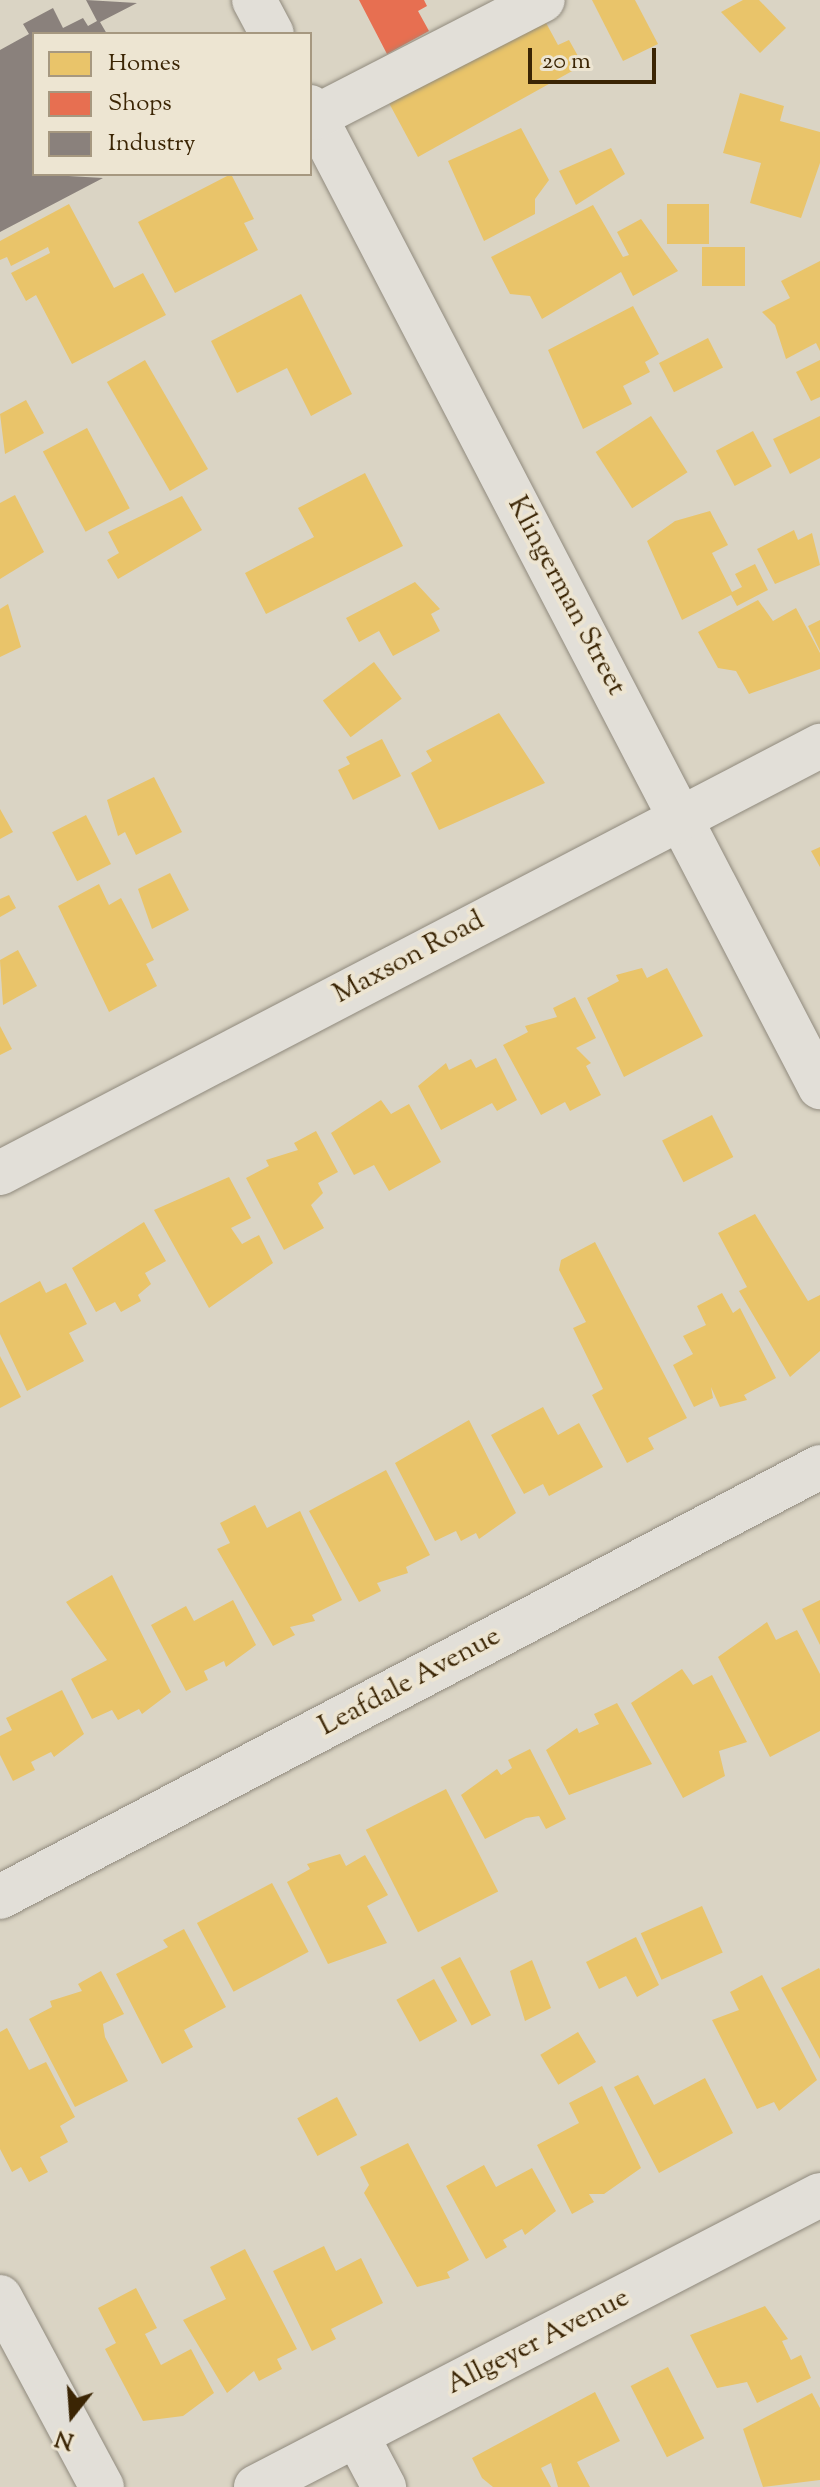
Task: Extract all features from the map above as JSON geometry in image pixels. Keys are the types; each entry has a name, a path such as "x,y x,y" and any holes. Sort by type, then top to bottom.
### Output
{"street":[{"path":"254,0 271,32"},
{"path":"313,112 543,0"},
{"name":"Klingerman Street","path":"313,112 820,1087"},
{"name":"Maxson Road","path":"0,1173 681,815 820,746"},
{"name":"Leafdale Avenue","path":"0,1897 820,1467"},
{"name":"Allgeyer Avenue","path":"256,2487 819,2197"},
{"path":"0,2297 102,2487"},
{"path":"357,2436 384,2487"}],"building: Homes":[{"path":"592,0 635,0 658,44 623,61"},
{"path":"743,0 759,0 786,28 760,53 721,12"},
{"path":"545,21 558,45 569,40 583,65 418,157 389,103"},
{"path":"740,93 784,106 780,121 820,132 820,163 801,218 750,203 761,163 723,153"},
{"path":"521,128 549,180 535,199 535,214 484,241 448,161"},
{"path":"611,148 625,174 576,205 559,171"},
{"path":"232,176 254,219 244,223 258,250 175,293 138,222"},
{"path":"69,204 114,288 143,273 166,315 72,364 36,295 26,301 11,273 50,253 48,247 11,266 7,257 0,260 0,241"},
{"path":"667,204 709,204 709,244 667,244"},
{"path":"593,205 623,257 629,255 617,232 641,219 678,271 633,296 621,272 542,319 530,296 510,294 491,257"},
{"path":"702,247 745,247 745,286 702,286"},
{"path":"820,261 820,351 816,343 786,359 775,325 762,312 790,298 781,281"},
{"path":"301,294 352,394 311,416 287,368 237,393 211,341"},
{"path":"633,306 659,354 645,362 650,372 623,386 632,404 583,429 548,350"},
{"path":"708,338 723,367 674,392 659,363"},
{"path":"145,360 208,469 170,491 107,382"},
{"path":"820,360 820,397 811,401 796,372"},
{"path":"26,400 44,433 5,454 0,414"},
{"path":"651,416 687,472 632,508 596,452"},
{"path":"820,416 820,458 790,474 773,439"},
{"path":"87,428 130,508 86,532 43,451"},
{"path":"753,431 772,466 735,486 716,451"},
{"path":"365,473 403,546 266,614 245,573 314,537 298,508"},
{"path":"15,495 44,552 0,579 0,503"},
{"path":"182,496 202,530 118,579 107,560 119,553 108,532"},
{"path":"710,511 728,545 712,553 732,592 742,587 735,574 755,564 768,590 737,606 731,595 682,620 647,541 675,521"},
{"path":"794,530 798,540 812,533 820,565 775,584 757,549"},
{"path":"415,582 440,609 431,614 440,631 393,656 379,631 359,642 346,618"},
{"path":"758,600 773,621 796,608 820,653 820,669 749,694 736,671 718,668 698,632"},
{"path":"8,604 21,647 0,657 0,609"},
{"path":"820,620 820,651 808,626"},
{"path":"374,662 402,699 351,737 323,701"},
{"path":"499,713 545,783 439,830 411,773 432,761 426,751"},
{"path":"382,739 401,776 353,800 338,770 350,764 346,757"},
{"path":"154,777 182,832 136,855 125,832 118,836 107,800"},
{"path":"0,809 13,832 0,839"},
{"path":"86,815 111,864 77,881 52,832"},
{"path":"820,847 820,867 811,851"},
{"path":"170,873 189,910 152,929 138,889"},
{"path":"99,884 109,905 121,898 154,960 146,964 157,986 109,1012 58,906"},
{"path":"9,895 16,908 0,917 0,899"},
{"path":"18,950 37,986 3,1005 0,960"},
{"path":"642,968 647,978 667,968 703,1036 624,1077 587,998 619,981 616,975"},
{"path":"575,997 596,1038 576,1048 591,1063 586,1066 601,1095 570,1111 565,1102 541,1115 503,1045 528,1032 525,1026 557,1017 553,1008"},
{"path":"0,1026 12,1049 0,1055"},
{"path":"496,1058 517,1100 497,1111 492,1103 441,1130 418,1086 446,1063 449,1070 471,1059 476,1068"},
{"path":"381,1100 391,1114 409,1104 441,1162 389,1191 374,1165 354,1175 331,1133"},
{"path":"712,1115 733,1157 683,1182 662,1140"},
{"path":"316,1131 338,1172 318,1183 323,1193 311,1205 324,1228 284,1250 246,1178 269,1166 266,1160 298,1150 294,1143"},
{"path":"229,1177 251,1218 231,1228 242,1244 259,1235 273,1263 209,1308 154,1210"},
{"path":"755,1214 808,1301 820,1295 820,1351 790,1377 739,1291 747,1287 718,1233"},
{"path":"144,1222 166,1261 145,1273 151,1284 138,1295 141,1301 121,1312 115,1302 96,1312 72,1268"},
{"path":"595,1242 687,1418 648,1438 654,1449 627,1463 592,1395 603,1389 573,1328 586,1322 559,1270 561,1260"},
{"path":"40,1281 46,1293 66,1283 87,1324 69,1333 84,1361 27,1391 0,1334 0,1303"},
{"path":"722,1293 733,1313 740,1308 776,1378 744,1395 747,1400 720,1407 711,1387 713,1398 694,1407 673,1365 693,1354 683,1336 706,1325 697,1306"},
{"path":"0,1356 21,1397 0,1408"},
{"path":"543,1407 558,1435 579,1423 603,1467 549,1496 543,1484 524,1494 491,1435"},
{"path":"469,1420 516,1513 479,1539 476,1533 461,1541 456,1531 435,1541 395,1463"},
{"path":"386,1470 430,1555 406,1567 408,1573 377,1583 381,1591 359,1602 309,1511"},
{"path":"255,1505 267,1528 300,1511 342,1600 312,1615 315,1621 290,1627 295,1635 273,1646 217,1549 230,1543 220,1523"},
{"path":"112,1575 171,1692 142,1714 139,1709 118,1720 112,1710 92,1719 71,1679 107,1660 66,1602"},
{"path":"233,1600 256,1645 226,1667 224,1661 204,1671 208,1680 186,1691 151,1625 186,1606 194,1621"},
{"path":"820,1600 820,1645 802,1609"},
{"path":"767,1622 776,1640 797,1630 820,1674 820,1731 770,1757 718,1657"},
{"path":"682,1669 693,1685 712,1675 747,1742 719,1751 725,1776 683,1798 631,1703"},
{"path":"62,1690 84,1734 54,1757 51,1752 31,1762 35,1770 13,1781 0,1755 0,1736 12,1730 6,1718"},
{"path":"617,1703 652,1764 569,1795 546,1750 577,1728 579,1733 599,1724 594,1714"},
{"path":"530,1749 566,1819 546,1829 539,1816 526,1818 485,1839 461,1795 497,1769 501,1775 512,1768 508,1760"},
{"path":"446,1789 498,1891 418,1932 366,1830"},
{"path":"340,1854 346,1866 365,1855 388,1895 367,1906 387,1943 328,1964 287,1882 310,1869 307,1864"},
{"path":"272,1883 309,1952 234,1992 197,1923"},
{"path":"702,1906 723,1953 662,1980 641,1933"},
{"path":"184,1929 226,2007 184,2030 193,2047 162,2064 116,1974 168,1947 163,1940"},
{"path":"636,1937 659,1985 637,1997 626,1976 599,1989 586,1962"},
{"path":"460,1957 491,2015 472,2026 441,1967"},
{"path":"532,1960 551,2008 525,2021 510,1971"},
{"path":"820,1970 820,2059 781,1988"},
{"path":"101,1971 124,2014 103,2024 105,2037 128,2081 75,2107 29,2019 52,2007 50,2001 82,1991 78,1984"},
{"path":"762,1975 817,2080 779,2111 774,2102 757,2109 712,2020 739,2010 730,1992"},
{"path":"434,1979 457,2021 420,2042 396,2000"},
{"path":"7,2028 29,2070 46,2062 75,2117 60,2126 68,2142 40,2157 48,2172 29,2182 21,2167 12,2172 0,2149 0,2032"},
{"path":"578,2032 596,2062 558,2085 540,2055"},
{"path":"638,2075 654,2105 705,2078 733,2133 659,2173 614,2087"},
{"path":"602,2086 641,2168 604,2194 589,2194 594,2202 572,2214 537,2145 579,2123 569,2103"},
{"path":"337,2097 357,2135 317,2156 297,2118"},
{"path":"408,2143 469,2260 447,2272 450,2278 417,2287 364,2193 369,2185 360,2167"},
{"path":"484,2165 496,2187 532,2168 556,2211 525,2235 522,2229 503,2240 507,2247 486,2259 446,2186"},
{"path":"324,2246 336,2271 361,2258 383,2303 331,2329 336,2339 312,2351 273,2271"},
{"path":"245,2249 297,2349 277,2359 282,2369 259,2381 254,2371 227,2393 183,2320 226,2299 210,2267"},
{"path":"136,2288 157,2328 145,2334 161,2365 191,2349 214,2393 183,2416 143,2421 105,2349 116,2343 98,2308"},
{"path":"765,2306 788,2339 782,2341 791,2360 801,2355 811,2378 757,2403 747,2382 717,2388 690,2335"},
{"path":"668,2367 704,2438 667,2457 631,2386"},
{"path":"595,2392 620,2441 577,2462 590,2487 558,2487 551,2463 541,2468 551,2487 493,2487 482,2478 472,2458"},
{"path":"812,2393 820,2408 820,2480 763,2487 743,2429"}],"building: Shops":[{"path":"359,0 424,0 427,6 418,11 429,31 387,54"}],"building: Industry":[{"path":"86,0 137,3 100,22 106,32 32,32 32,176 103,178 0,232 0,50 29,34 23,24 53,8 63,28 83,18 88,26 97,21"}]}
